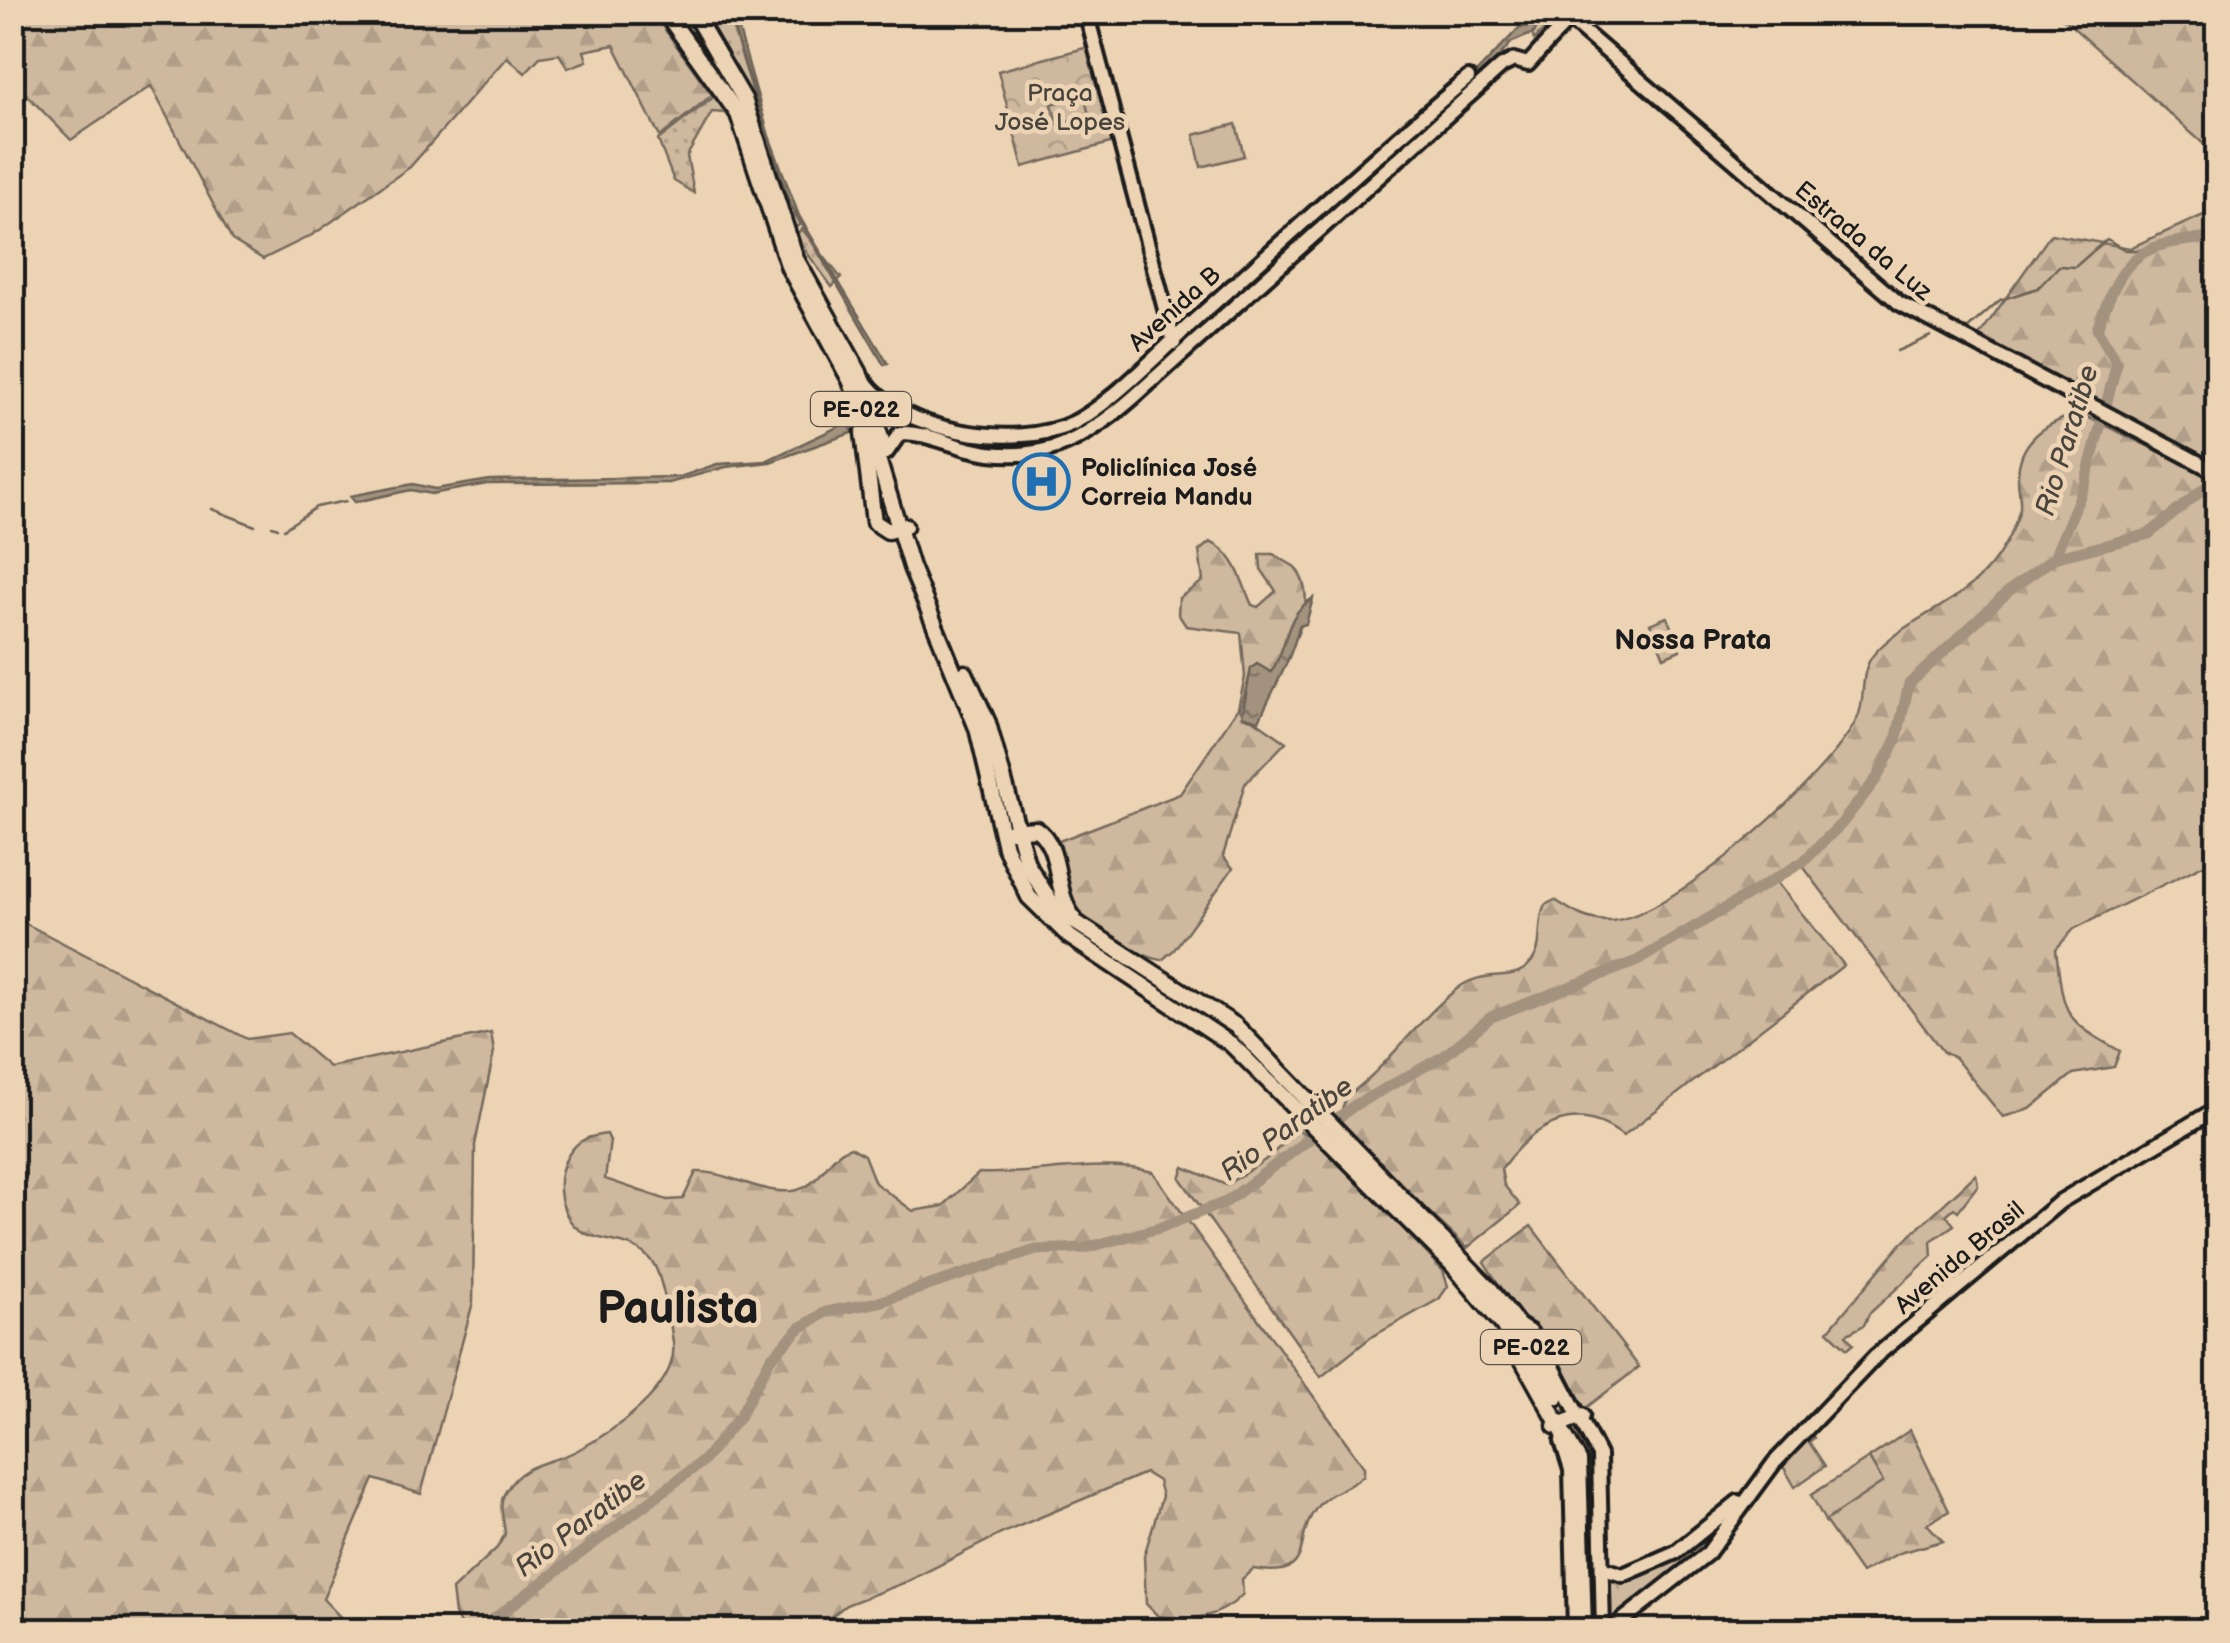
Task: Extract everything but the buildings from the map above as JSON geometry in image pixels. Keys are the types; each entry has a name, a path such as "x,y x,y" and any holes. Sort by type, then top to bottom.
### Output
{"highway":[{"name":"PE-022","path":"665,12 738,114 788,268 859,404 871,513 880,528 901,527"},
{"name":"PE-022","path":"692,12 744,99 802,273 859,372 886,453 901,527 988,723 1024,888 1047,918 1185,1010 1236,1026 1314,1115 1469,1265 1517,1324 1588,1468 1593,1630"},
{"path":"1009,831 1036,830 1049,842 1064,905 1094,939"},
{"name":"PE-022","path":"1009,831 1055,909 1185,1010"},
{"name":"PE-022","path":"1330,1130 1471,1285 1520,1348 1567,1421 1580,1460 1577,1558 1584,1630"}],"main road":[{"path":"1086,12 1178,346"},
{"path":"1094,12 1178,346"},
{"name":"Avenida B","path":"859,372 878,398 893,408 968,432 1030,437 1080,419 1178,346 1509,62 1528,64 1569,19"},
{"name":"Estrada da Luz","path":"1569,19 1884,292 1919,316 2215,472"},
{"name":"Avenida B","path":"886,453 895,436 907,432 1004,456 1048,452 1103,424 1178,346 1468,78 1472,93"},
{"name":"Avenida Brasil","path":"1606,1630 1708,1553 1761,1479 1844,1387 2043,1215 2218,1108"},
{"name":"Avenida Brasil","path":"1567,1421 1599,1456 1606,1630"},
{"name":"Avenida Brasil","path":"1604,1568 1624,1575 1676,1552 1761,1479"},
{"path":"1575,1630 1577,1558"}],"green space":[{"path":"12,13 653,13 712,95 660,137 614,45 584,51 587,61 568,68 559,54 540,57 525,73 507,57 410,167 314,234 263,259 232,240 151,86 71,140 13,81"},
{"path":"664,13 688,13 737,108"},
{"path":"695,13 728,13 782,184 800,225 789,230 746,99"},
{"path":"1525,13 1562,13 1534,40"},
{"path":"2057,13 2217,13 2217,156"},
{"name":"Praça José Lopes","path":"1096,45 1121,140 1023,167 998,71"},
{"path":"1084,95 1089,115 1057,124 1052,104"},
{"path":"715,96 726,113 712,112 687,156 694,193 674,181 658,140"},
{"path":"1236,124 1244,156 1201,167 1194,135"},
{"path":"2217,209 2217,469 1976,340 2051,234 2130,248"},
{"path":"802,229 841,278 832,287 805,250 799,254 794,236"},
{"path":"2079,413 2217,479 2217,858 2074,929 2056,949 2069,1013 2087,1031 2120,1051 2114,1067 2073,1074 2030,1109 2003,1117 1955,1058 1943,1052 1802,865 1777,883 1844,965 1623,1136 1605,1125 1571,1119 1556,1122 1526,1140 1501,1169 1504,1185 1520,1205 1467,1248 1347,1134 1339,1118 1346,1097 1458,988 1476,979 1524,969 1536,954 1545,905 1555,900 1581,915 1602,921 1638,914 1708,871 1783,807 1841,744 1857,719 1866,669 1874,654 1902,630 1969,587 1998,556 2018,515 2019,465 2029,443 2045,428"},
{"path":"1210,542 1232,560 1252,605 1258,607 1276,591 1261,569 1260,554 1273,554 1295,567 1302,579 1305,608 1296,637 1280,663 1271,673 1252,668 1240,710 1286,742 1245,784 1223,856 1233,868 1174,950 1162,960 1112,938 1078,910 1069,895 1059,841 1180,794 1238,708 1245,677 1241,633 1186,626 1178,614 1179,598 1203,581 1199,551"},
{"path":"1667,617 1680,650 1664,657 1650,624"},
{"path":"13,917 247,1039 289,1033 329,1067 491,1033 494,1052 475,1145 473,1302 421,1494 374,1479 323,1599 353,1630 40,1630 13,1600"},
{"path":"1299,1130 1325,1147 1433,1260 1443,1271 1448,1286 1439,1299 1370,1338 1321,1377 1180,1178 1184,1167 1226,1185 1265,1160"},
{"path":"607,1134 610,1141 605,1179 667,1200 683,1199 696,1172 766,1189 793,1191 812,1183 837,1155 851,1147 864,1155 875,1183 913,1211 943,1206 979,1173 1089,1167 1153,1172 1364,1467 1364,1475 1317,1507 1295,1563 1273,1571 1253,1569 1242,1579 1243,1594 1225,1609 1204,1616 1158,1616 1146,1604 1144,1556 1162,1496 1158,1481 1145,1473 1003,1533 906,1582 846,1605 814,1630 463,1630 455,1614 452,1590 497,1548 505,1534 502,1501 513,1481 529,1469 576,1451 624,1421 654,1392 672,1360 668,1313 653,1263 628,1245 576,1228 561,1198 562,1170 573,1149 585,1139"},
{"path":"1976,1174 1978,1185 1958,1211 1954,1208 1946,1215 1954,1225 1931,1241 1932,1256 1869,1314 1864,1325 1846,1335 1853,1344 1847,1349 1828,1331 1901,1244"},
{"path":"1531,1226 1639,1367 1582,1411 1484,1262"},
{"path":"1910,1430 1949,1511 1927,1524 1943,1541 1899,1553 1861,1573 1825,1521 1869,1458"},
{"path":"1810,1432 1814,1438 1809,1442 1825,1466 1795,1487 1783,1466"},
{"path":"1869,1458 1883,1482 1825,1521 1811,1495"},
{"path":"1732,1515 1721,1535 1608,1630 1606,1579 1636,1575 1653,1567"}],"water":[{"path":"729,13 734,13 769,136 799,216 888,364 884,365 789,202"},
{"path":"1534,13 1541,18 1534,33 1512,42 1485,73 1081,431 1017,452 880,422 879,416 888,416 1017,447 1080,427 1457,93 1519,28 1534,25"},
{"path":"848,422 854,432 770,462 726,467 669,483 487,484 431,494 411,490 355,502 350,496 413,484 435,489 490,480 680,477 717,464 766,461"},
{"path":"1313,598 1306,624 1299,626 1287,663 1259,721 1242,716 1251,668 1257,664 1271,672 1291,622"}],"waterway":[{"name":"Rio Paratibe","path":"479,1630 703,1461 740,1416 770,1359 800,1328 826,1312 879,1302 1036,1250 1085,1248 1159,1228 1226,1202 1355,1105 1444,1056 1491,1017 1637,961 1803,862 1842,823 1877,778 1896,741 1909,684 2010,590 2054,558 2085,484 2117,363 2097,329 2127,267 2152,248 2218,238"},
{"path":"1967,329 2000,300 2038,288 2059,266 2075,267 2107,239 2125,250 2145,250"},
{"path":"1897,351 1931,336"},
{"name":"Rio Paratibe","path":"2054,558 2149,534 2218,477"},
{"path":"284,529 316,507 346,501"},
{"path":"212,509 255,526"},
{"path":"272,526 278,528"}],"place":[{"name":"Policlínica José Correia Mandu","path":"1042,481"}],"district":[{"name":"Nossa Prata","path":"1693,639"},
{"name":"Paulista","path":"678,1307"}]}
